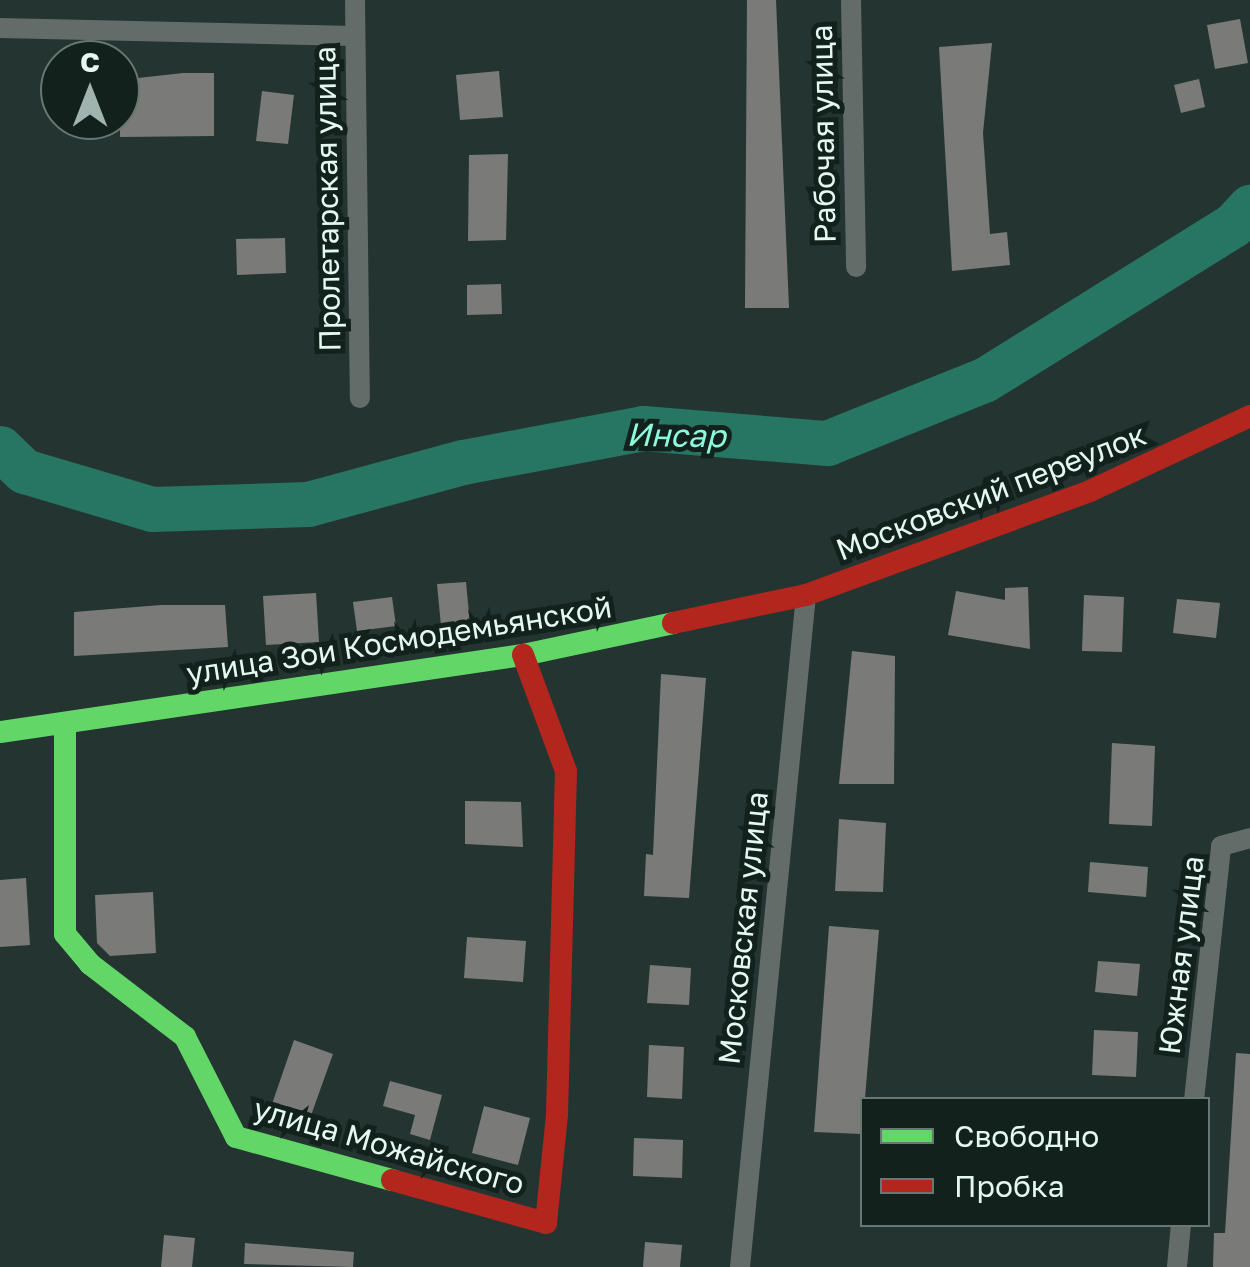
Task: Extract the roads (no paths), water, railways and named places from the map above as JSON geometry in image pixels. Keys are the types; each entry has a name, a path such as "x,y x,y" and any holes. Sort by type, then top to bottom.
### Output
{"street":[{"name":"Пролетарская улица","path":"354,0 360,398"},
{"name":"Рабочая улица","path":"851,0 856,266"},
{"path":"0,28 354,36"},
{"name":"Московский переулок","path":"806,596 1090,491 1250,416"},
{"name":"улица Зои Космодемьянской","path":"0,732 524,655 806,596"},
{"name":"Московская улица","path":"740,1267 806,596"},
{"name":"улица Можайского","path":"65,724 65,934 90,964 185,1037 236,1137 546,1223 557,1114 566,770 524,655"},
{"name":"Южная улица","path":"1194,1097 1221,846 1250,838"},
{"path":"1176,1267 1181,1227"}],"waterway":[{"name":"Инсар","path":"0,448 24,471 152,509 308,504 463,462 643,428 827,443 984,380 1233,225 1250,207"}]}
